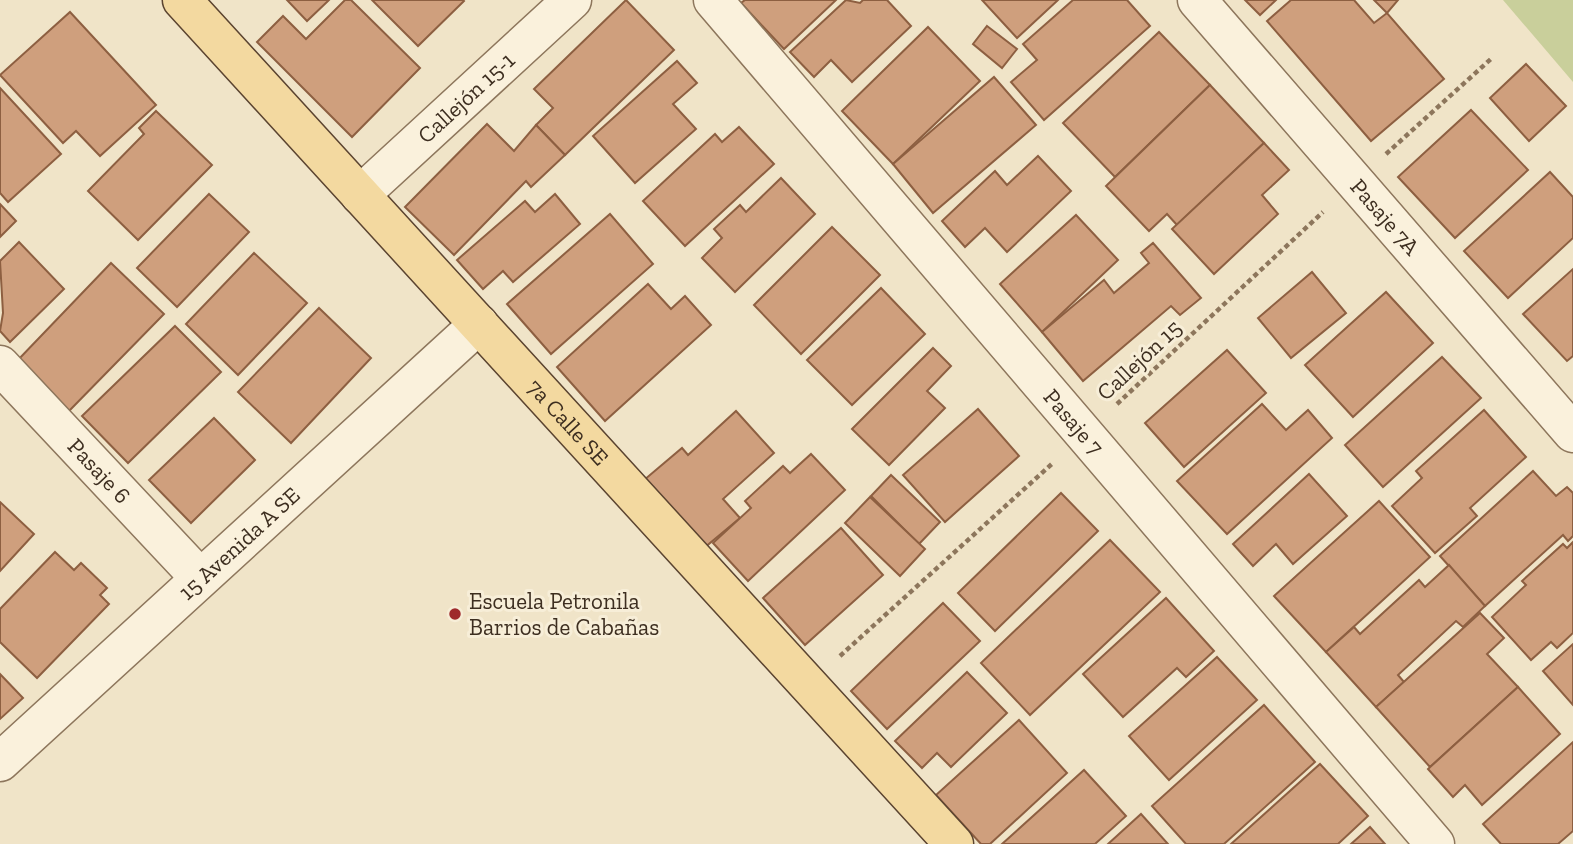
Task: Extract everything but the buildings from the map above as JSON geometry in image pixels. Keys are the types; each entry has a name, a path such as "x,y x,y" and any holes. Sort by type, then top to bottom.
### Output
{"main road":[{"name":"7a Calle SE","path":"182,0 954,844"}],"street":[{"name":"Callejón 15-1","path":"360,195 572,0"},
{"name":"Pasaje 7","path":"713,0 1434,844"},
{"name":"Pasaje 7A","path":"1197,0 1573,433"},
{"name":"15 Avenida A SE","path":"0,762 479,324"},
{"name":"Pasaje 6","path":"0,365 200,578"}],"path":[{"name":"Callejón 15","path":"808,685 1084,435 1492,58"}],"green space":[{"path":"1503,0 1573,0 1573,82"}],"place":[{"name":"Escuela Petronila Barrios de Cabañas","path":"455,614"}]}
